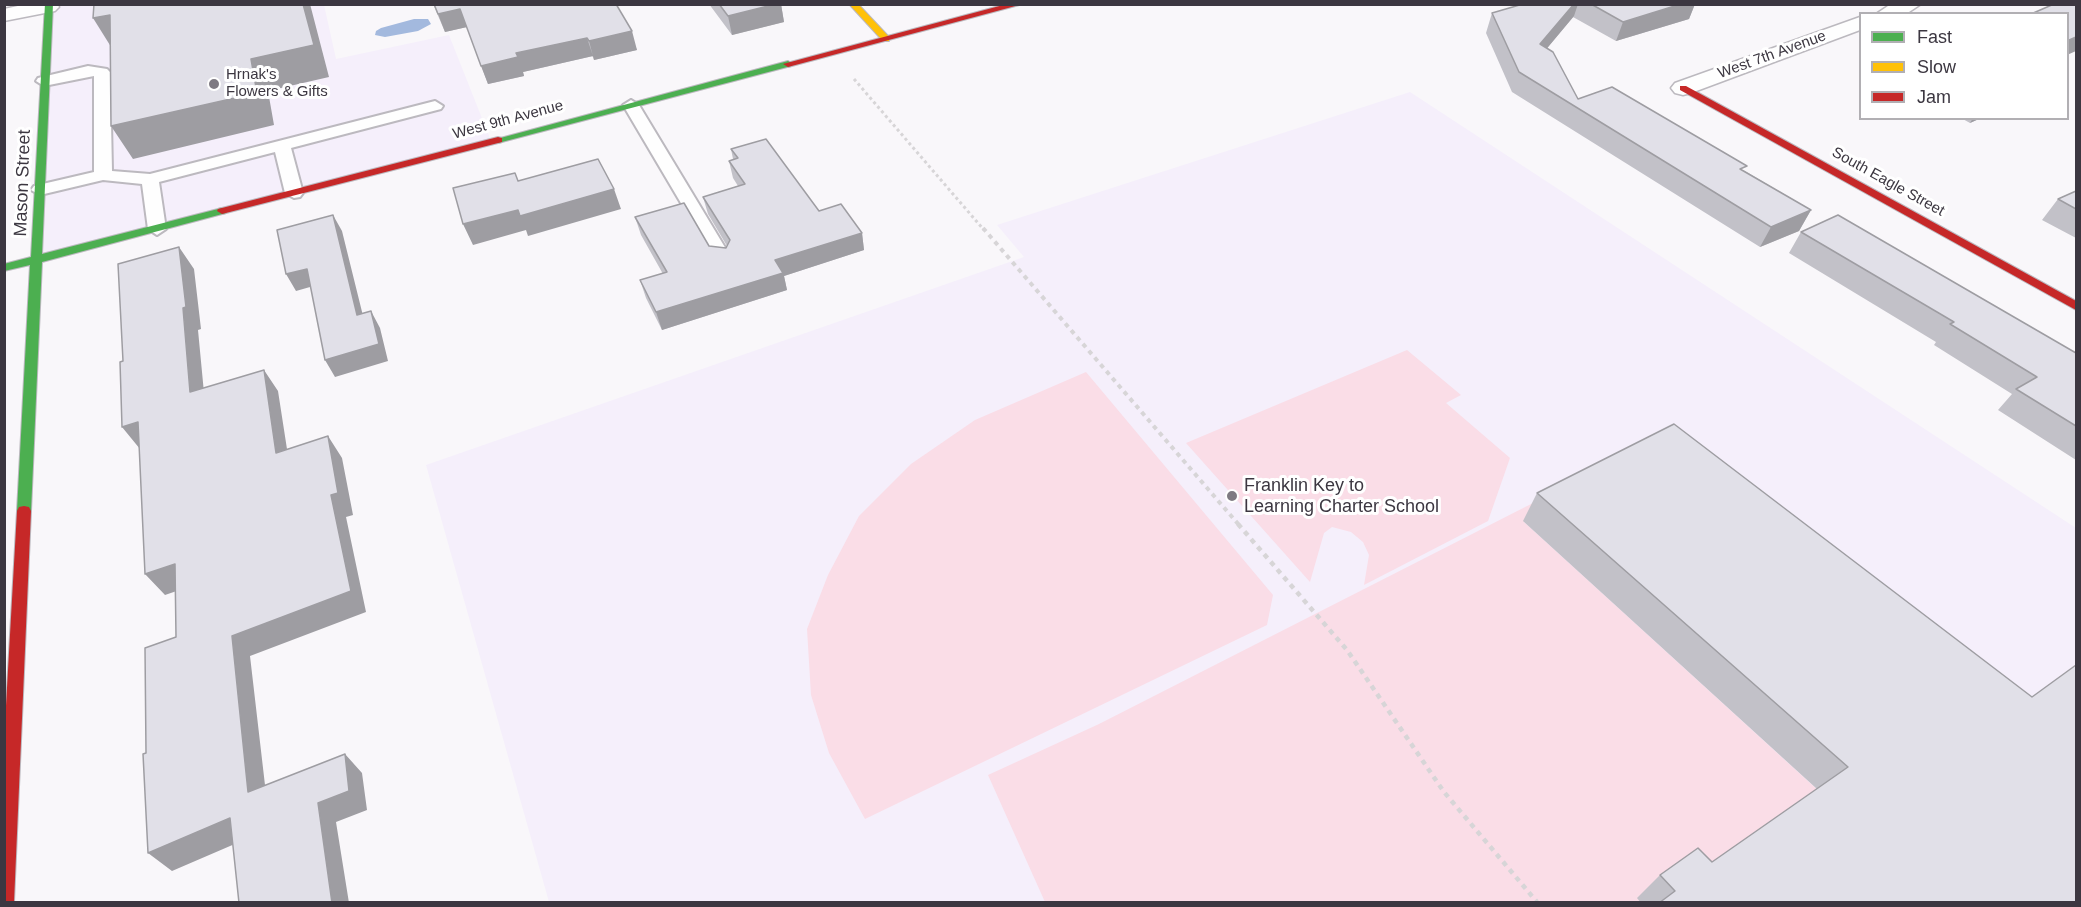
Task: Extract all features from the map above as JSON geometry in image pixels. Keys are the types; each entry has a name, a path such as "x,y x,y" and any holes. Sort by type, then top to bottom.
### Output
{"street":[{"path":"853,4 886,39"},
{"name":"West 9th Avenue","path":"4,268 1019,4"},
{"path":"1891,12 1911,4"},
{"path":"4,15 49,6"},
{"name":"Mason Street","path":"5,903 49,6"},
{"name":"West 7th Avenue","path":"1683,87 1859,23"},
{"name":"South Eagle Street","path":"1683,87 2076,306"}],"lane":[{"path":"44,81 88,71 102,72 103,175"},
{"path":"631,105 723,259"},
{"path":"40,190 103,175 150,179 435,106"},
{"path":"282,145 294,193"},
{"path":"150,179 157,229"}],"path":[{"path":"831,53 1347,650 1444,792 1537,903"}],"shaded area":[{"path":"49,5 324,5 336,59 449,35 491,141 38,259"},
{"name":"Franklin Key to Learning Charter School","path":"1410,92 2076,528 2076,902 549,902 426,465 1024,257 997,225"},
{"path":"1407,350 1461,395 1446,403 1510,458 1488,521 1364,585 1369,555 1363,542 1351,532 1332,527 1324,533 1310,582 1186,443"},
{"path":"1086,372 1273,595 1267,625 865,819 829,753 811,695 807,629 828,575 859,516 911,464 975,420"},
{"path":"1533,503 1524,522 1821,793 1688,886 1638,899 1641,902 1045,902 988,775 1099,724"}],"water":[{"path":"414,19 428,19 431,24 418,31 385,37 375,35 376,31 381,28"}],"building":[{"name":"Hrnak's Flowers & Gifts","path":"94,4 303,4 314,45 251,59 257,93 111,126 110,15 93,18"},
{"path":"434,4 616,4 632,31 589,41 587,38 516,53 518,57 481,66 460,9 438,14"},
{"path":"719,4 776,4 728,16"},
{"path":"1523,4 1574,4 1540,44 1553,52 1578,99 1612,87 1747,166 1740,169 1811,210 1771,227 1519,72 1492,13"},
{"path":"1591,4 1681,4 1623,22"},
{"path":"2054,4 2076,4 2076,37 2069,40 2069,12 2036,12"},
{"path":"766,139 819,211 841,204 862,233 775,260 783,273 656,312 640,280 667,272 635,217 684,203 709,246 726,248 730,240 703,197 745,184 729,161 738,158 731,149"},
{"path":"598,159 614,189 520,216 518,210 463,224 453,188 515,173 518,181"},
{"path":"2076,191 2076,209 2058,199"},
{"path":"333,215 357,315 371,311 379,344 325,360 307,269 286,274 277,230"},
{"path":"1838,215 2076,353 2076,426 2016,389 2037,377 1950,324 1954,322 1801,232"},
{"path":"179,247 186,307 183,308 190,392 264,370 276,453 328,436 338,493 331,495 351,591 232,636 248,792 345,754 349,791 318,803 332,903 239,903 230,818 148,853 143,754 146,753 145,648 176,637 175,564 145,574 138,422 122,427 120,362 123,361 118,264"},
{"path":"1674,424 2032,697 2076,665 2076,903 1659,903 1675,891 1660,875 1698,848 1712,862 1848,767 1537,493"}],"traffic: fast":[{"path":"24,511 49,4"},
{"path":"498,140 788,64"},
{"path":"4,268 222,211"}],"traffic: slow":[{"path":"853,4 886,39"}],"traffic: jam":[{"path":"788,64 1019,4"},
{"path":"1683,88 2076,306"},
{"path":"222,211 498,140"},
{"path":"5,902 24,511"}],"place":[{"name":"Hrnak's Flowers & Gifts","path":"214,84"},
{"name":"Franklin Key to Learning Charter School","path":"1232,496"}]}
